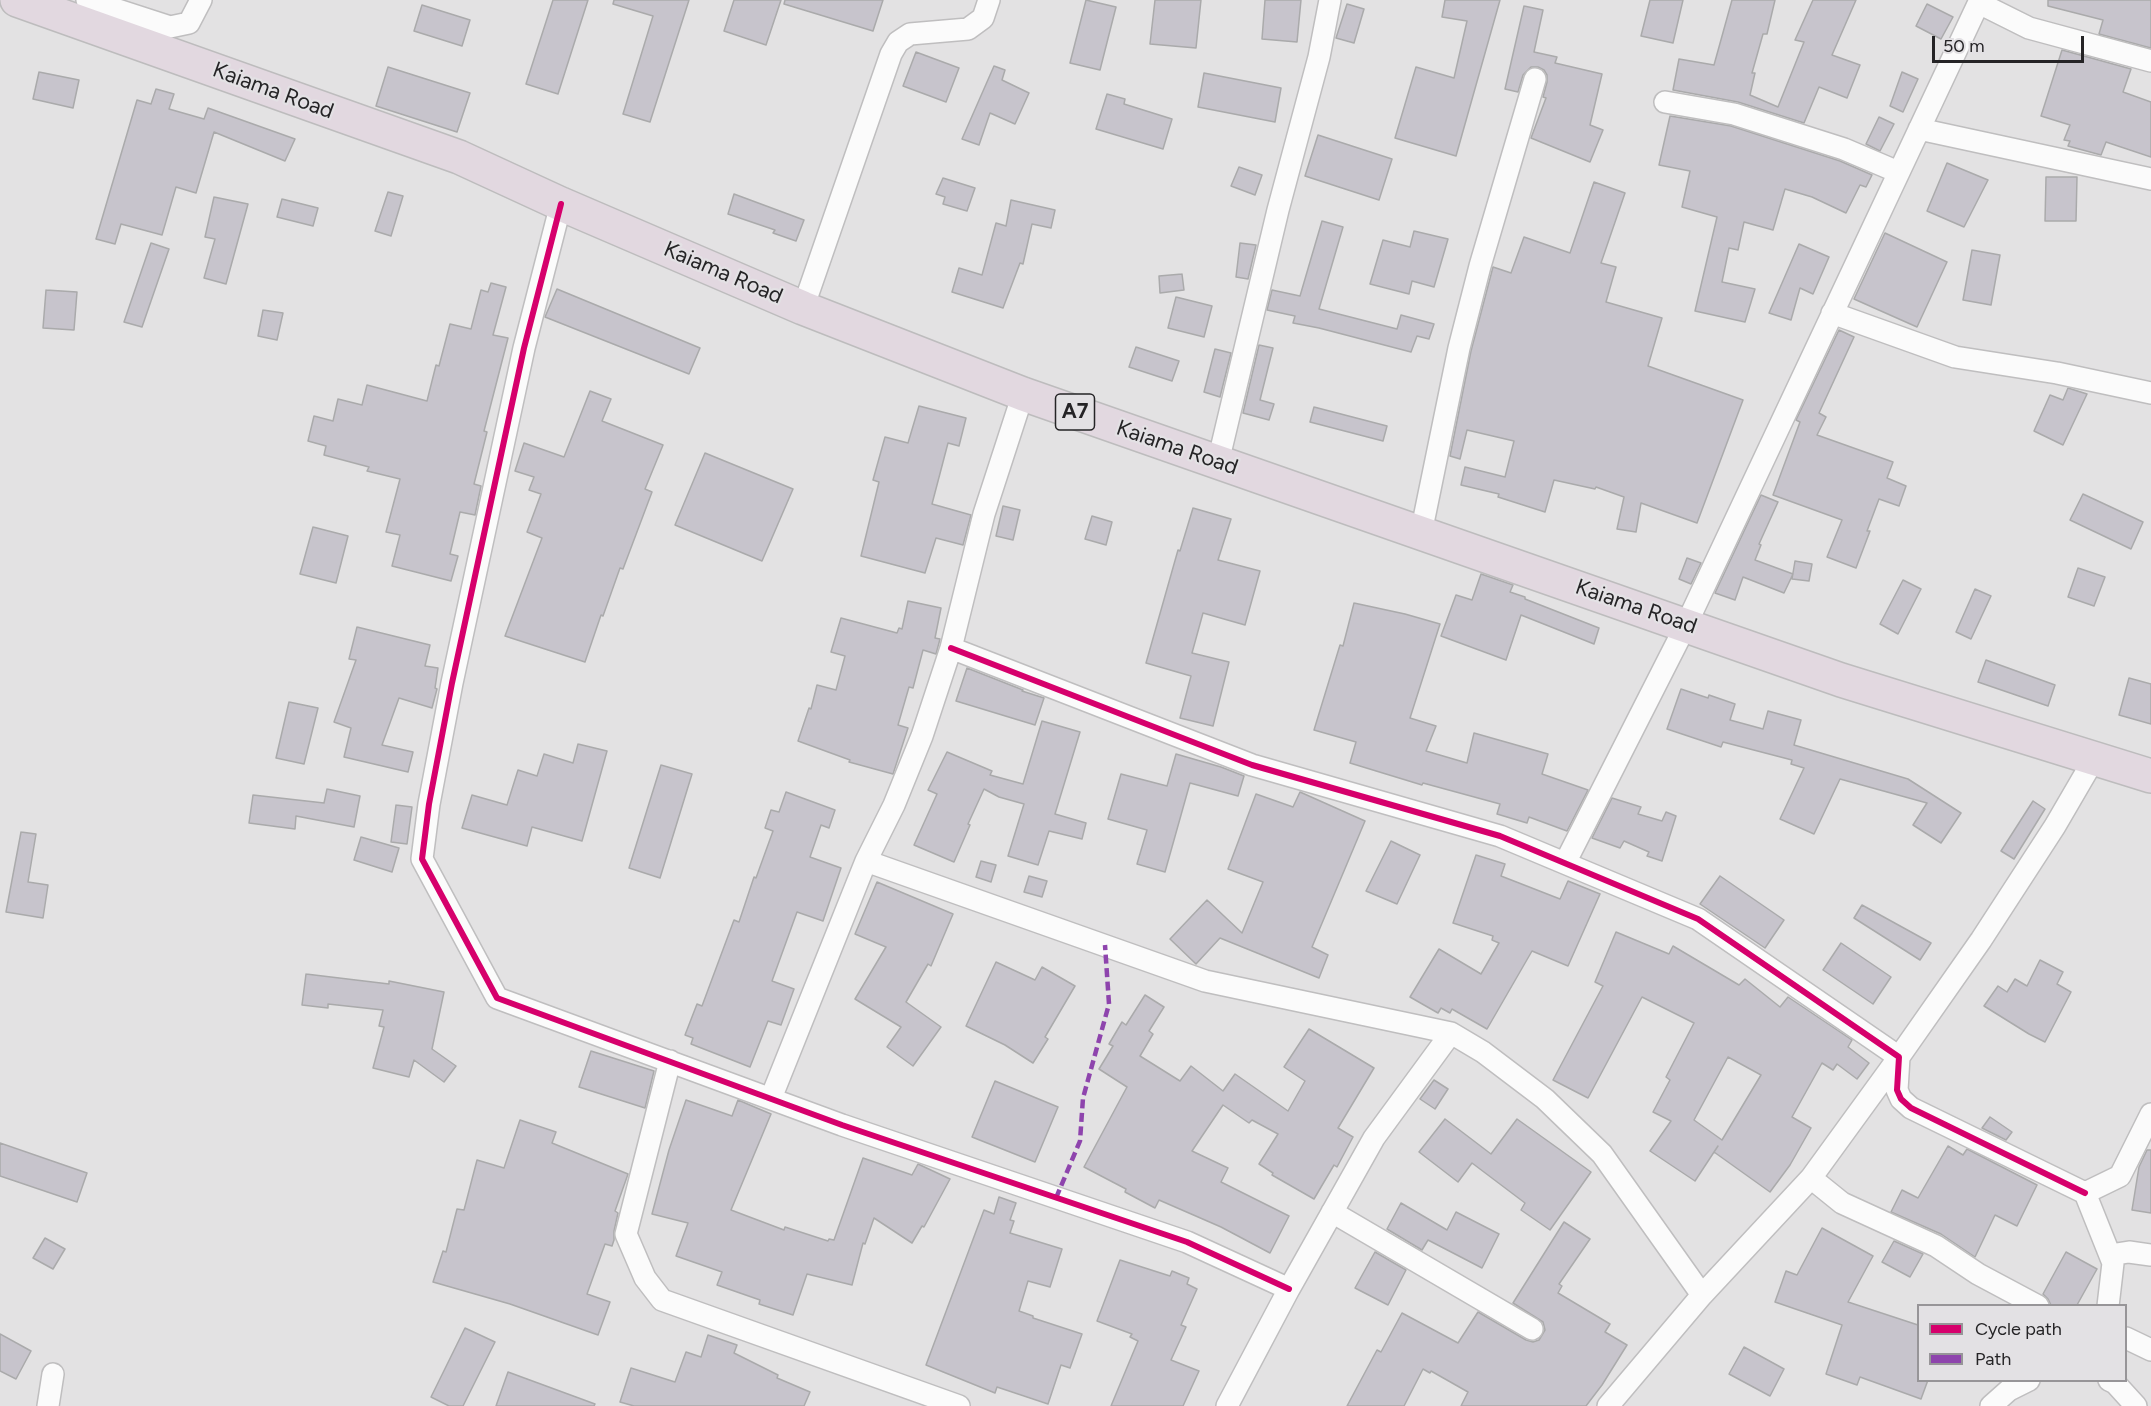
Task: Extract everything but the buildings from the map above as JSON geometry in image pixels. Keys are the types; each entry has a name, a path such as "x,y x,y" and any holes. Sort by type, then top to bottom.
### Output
{"highway":[{"name":"Kaiama Road","path":"17,0 79,6 459,157 561,204 804,308 1023,394 1841,680 2151,776"}],"street":[{"path":"79,6 170,27 189,23 201,0"},
{"path":"804,308 891,54 898,42 910,34 968,29 983,18 989,0"},
{"path":"1218,462 1278,210 1319,57 1330,0"},
{"path":"1565,863 1686,625 1979,1 2029,28 2151,61"},
{"path":"1421,533 1472,296 1510,158 1535,79"},
{"path":"1665,102 1734,114 1844,149 1898,172"},
{"path":"1919,129 2151,179"},
{"path":"561,204 524,348 452,684 429,804 422,859 496,998 842,1125 1187,1242 1289,1289"},
{"path":"1832,313 1955,357 2057,373 2151,393"},
{"path":"771,1098 866,861 894,805 922,736 951,648 984,514 1023,394"},
{"path":"951,648 1252,765 1500,836 1698,919 1899,1057"},
{"path":"1608,1406 1702,1295 1811,1178 1981,940 2037,854 2094,759"},
{"path":"866,861 1205,981 1451,1033 1483,1052 1545,1099 1602,1154 1702,1295"},
{"path":"1227,1406 1289,1289 1374,1138 1451,1033"},
{"path":"1899,1057 1898,1090 1901,1098 1911,1108 2085,1193 2113,1263 2108,1304"},
{"path":"670,1061 626,1233 645,1278 662,1300 959,1406"},
{"path":"2085,1193 2120,1176 2151,1114"},
{"path":"1811,1178 1842,1203 1936,1246 1978,1274 2036,1304"},
{"path":"1332,1212 1532,1329"},
{"path":"2110,1255 2129,1252 2151,1255"},
{"path":"2127,1338 2151,1350"},
{"path":"48,1406 53,1374"},
{"path":"1991,1406 2009,1390 2026,1382"},
{"path":"2113,1382 2136,1406"}],"marked path":[{"path":"1056,1198 1080,1141 1083,1098 1109,1004 1105,945"}],"cycle path":[{"path":"561,204 524,348 452,683 429,804 422,859 497,998 842,1125 1187,1242 1289,1289"},
{"path":"951,648 1252,765 1500,836 1698,919 1899,1057 1897,1090 1901,1099 1911,1108 2085,1193"}]}
